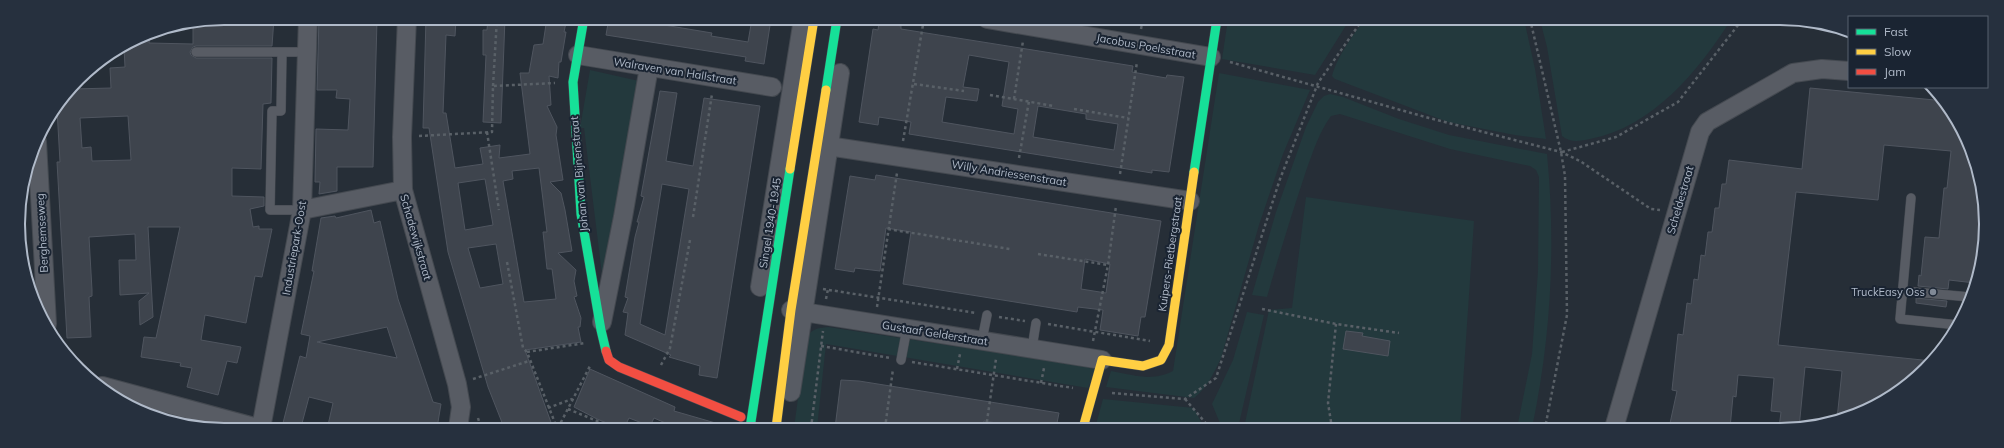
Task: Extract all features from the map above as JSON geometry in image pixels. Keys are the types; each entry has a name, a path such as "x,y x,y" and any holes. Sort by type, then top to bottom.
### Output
{"street":[{"name":"Industriepark-Oost","path":"262,423 302,210 308,25"},
{"name":"Schadewijkstraat","path":"406,25 402,137 403,190 458,384 461,407 459,423"},
{"name":"Johan van Bijnenstraat","path":"583,25 573,82 581,214 602,335 609,360 619,367 653,380 741,423"},
{"name":"Singel 1940-1945","path":"743,423 801,25"},
{"name":"Singel 1940-1945","path":"743,423 768,306 813,25"},
{"path":"786,423 797,311 836,25"},
{"path":"777,423 828,146 847,25"},
{"name":"Jacobus Poelsstraat","path":"1020,25 1211,57"},
{"name":"Kuipers-Rietbergstraat","path":"1102,360 1143,366 1161,360 1169,345 1216,25"},
{"name":"Walraven van Hallstraat","path":"578,55 772,87"},
{"name":"Johan van Bijnenstraat","path":"602,335 649,67"},
{"name":"Scheldestraat","path":"1615,423 1700,132 1707,122 1793,73 1822,68 1848,71"},
{"name":"Willy Andriessenstraat","path":"828,146 1190,201"},
{"name":"Berghemseweg","path":"38,155 46,313"},
{"path":"302,210 403,190"},
{"name":"Gustaaf Gelderstraat","path":"768,306 1102,360"},
{"path":"1083,423 1102,360"},
{"path":"113,389 239,423"}],"lane":[{"path":"196,52 307,52"},
{"path":"282,52 281,111 272,111 270,210 302,210"},
{"path":"1911,198 1900,320 1952,324"},
{"path":"1902,291 1965,297"},
{"path":"987,315 990,342"},
{"path":"1032,348 1036,323"},
{"path":"898,360 906,328"}],"path":[{"path":"402,137 492,132 497,25"},
{"path":"874,323 888,229 923,25"},
{"path":"821,346 1092,392 1185,399 1216,378 1280,179 1316,87 1359,25"},
{"path":"1531,25 1561,152 1565,176 1567,315 1546,423"},
{"path":"1561,152 1616,136 1678,102 1738,25"},
{"path":"1014,99 1026,26"},
{"path":"1211,57 1316,87 1561,152 1580,161 1651,209 1676,213"},
{"path":"694,217 715,78"},
{"path":"494,86 573,82"},
{"path":"914,84 964,91"},
{"path":"990,95 1054,106"},
{"path":"1016,174 1029,101"},
{"path":"1074,109 1128,118"},
{"path":"487,132 499,210"},
{"path":"888,229 1010,249"},
{"path":"653,380 670,348 690,240"},
{"path":"1038,254 1108,265"},
{"path":"507,262 523,348 556,423"},
{"path":"812,423 828,289"},
{"path":"1262,309 1336,324 1399,333"},
{"path":"1331,423 1328,403 1336,324"},
{"path":"526,352 602,335"},
{"path":"561,423 602,335"},
{"path":"987,423 994,376 990,342"},
{"path":"886,423 898,360"},
{"path":"458,384 529,361"},
{"path":"548,408 573,399"},
{"path":"1185,399 1206,423"},
{"path":"568,409 602,423"}],"green space":[{"path":"1227,25 1346,25 1315,75 1222,59"},
{"path":"1361,25 1525,25 1535,69 1546,139 1515,135 1448,122 1335,79 1332,76 1334,69 1341,54"},
{"path":"1542,25 1728,25 1704,58 1688,77 1654,110 1634,123 1613,133 1575,141 1568,140 1562,136 1547,47"},
{"path":"590,70 639,81 605,299 584,128 580,128"},
{"path":"1219,73 1310,90 1283,154 1259,225 1221,358 1213,375 1199,394 1194,398 1106,387 1111,371 1135,376 1150,377 1173,371"},
{"path":"1330,94 1343,97 1399,119 1449,135 1547,154 1551,223 1550,292 1544,360 1533,423 1518,423 1532,354 1538,271 1539,177 1536,170 1530,166 1450,149 1340,114 1331,116 1320,135 1306,171 1267,297 1252,295 1276,212 1306,127 1318,102 1324,96"},
{"path":"1306,197 1474,221 1460,423 1245,423 1269,310 1292,308"},
{"path":"1247,312 1264,315 1239,423 1220,423 1212,404 1233,360"},
{"path":"828,327 1072,364 1096,369 1088,388 826,344 818,423 795,423 806,339 810,333 821,328"},
{"path":"1103,399 1194,408 1202,423 1096,423"}],"building":[{"path":"211,25 274,25 272,46 196,46 193,47 190,52 191,55 196,58 272,58 271,103 263,104 261,169 232,168 232,196 264,197 264,206 250,209 253,227 259,226 259,229 272,229 262,277 255,276 246,323 205,315 201,340 241,347 237,363 227,361 218,395 187,387 192,368 180,366 181,363 141,357 144,337 156,338 180,227 148,227 153,317 140,325 139,301 149,293 120,295 119,260 136,260 135,234 89,237 92,290 92,296 89,297 91,337 67,338 57,162 60,162 57,116 78,89 111,88 110,68 125,67 124,52 149,40 149,43 193,44 193,28","holes":["128,116 131,160 92,161 91,147 82,148 80,118"]},
{"path":"319,25 377,25 373,167 337,167 337,191 319,194 320,182 315,182 316,129 348,130 350,99 336,98 337,90 317,90"},
{"path":"426,25 456,25 455,36 446,35 443,113 446,113 455,168 483,164 480,148 500,145 499,158 530,154 520,73 529,73 534,45 543,44 546,25 566,25 564,32 566,32 561,62 559,62 558,78 549,76 551,105 547,106 557,127 556,135 563,180 550,182 561,193 565,210 572,251 558,253 576,270 574,281 577,296 574,297 581,318 580,327 578,327 581,342 525,350 551,423 502,423 488,387 448,252 429,128 423,128","holes":["539,168 547,232 543,232 547,269 552,269 556,299 524,302 503,181 513,179 512,171","485,179 493,225 465,230 458,183","496,244 503,284 480,288 468,248"]},
{"path":"487,25 505,25 501,123 483,122 486,55 483,55 483,30 487,30"},
{"path":"608,25 664,25 712,33 711,36 748,42 751,25 770,25 764,64 745,61 746,57 606,35"},
{"path":"879,25 896,25 901,26 901,29 1133,66 1132,72 1166,78 1167,75 1184,77 1169,172 1152,170 1152,173 909,134 911,122 879,117 878,125 859,122 873,29 878,30","holes":["969,55 1009,62 1002,106 1018,109 1014,134 942,122 946,97 977,101 979,89 963,87","1038,106 1086,114 1086,119 1118,124 1114,150 1033,137"]},
{"path":"1810,88 1936,100 1945,113 1964,148 1975,185 1979,211 1979,237 1975,263 1970,282 1949,280 1948,289 1918,286 1919,275 1921,276 1925,237 1939,238 1944,188 1947,188 1951,151 1884,145 1878,200 1796,192 1778,345 1925,360 1901,382 1880,396 1856,408 1838,414 1842,371 1805,367 1800,422 1780,423 1781,412 1771,411 1774,378 1738,375 1736,397 1733,396 1730,423 1670,423 1677,391 1672,390 1678,334 1683,335 1687,303 1691,304 1694,279 1698,280 1701,255 1705,256 1708,232 1712,232 1715,208 1719,208 1722,184 1726,184 1729,160 1802,169"},
{"path":"660,91 677,93 666,161 693,166 704,98 760,106 717,378 699,375 700,366 669,357 671,355 625,335 628,313 623,312 628,298 625,297 639,222 637,222 644,197 641,196","holes":["662,184 689,189 665,335 640,324"]},
{"path":"876,175 1161,221 1145,317 1141,317 1138,336 1100,330 1103,310 1078,307 1077,312 903,284 911,232 886,228 880,271 855,268 854,272 835,269 850,176 875,180","holes":["1085,259 1110,264 1106,293 1081,289"]},
{"path":"371,210 374,223 380,221 398,299 433,402 441,404 438,423 328,423 333,403 309,397 302,423 283,423 300,356 306,358 310,336 301,334 314,271 312,271 321,218 335,216 336,218","holes":["387,327 397,358 317,342"]},
{"path":"1916,298 1947,301 1946,307 1916,303"},
{"path":"1346,331 1363,333 1362,336 1390,341 1388,356 1343,349"},
{"path":"590,369 675,407 674,411 716,423 666,423 654,418 652,423 642,423 629,418 626,423 607,423 574,407"},
{"path":"841,380 859,381 1059,413 1057,423 997,423 984,421 983,423 836,423"}],"traffic: fast":[{"path":"583,25 573,82 581,214 606,351"},
{"path":"826,90 836,25"},
{"path":"1194,172 1216,25"},
{"path":"751,423 790,169"}],"traffic: slow":[{"path":"790,169 813,25"},
{"path":"777,423 791,310 826,90"},
{"path":"1084,423 1102,360 1143,366 1161,360 1169,345 1194,172"}],"traffic: jam":[{"path":"606,351 609,360 619,367 741,417"}],"place":[{"name":"TruckEasy Oss","path":"1933,292"}]}
